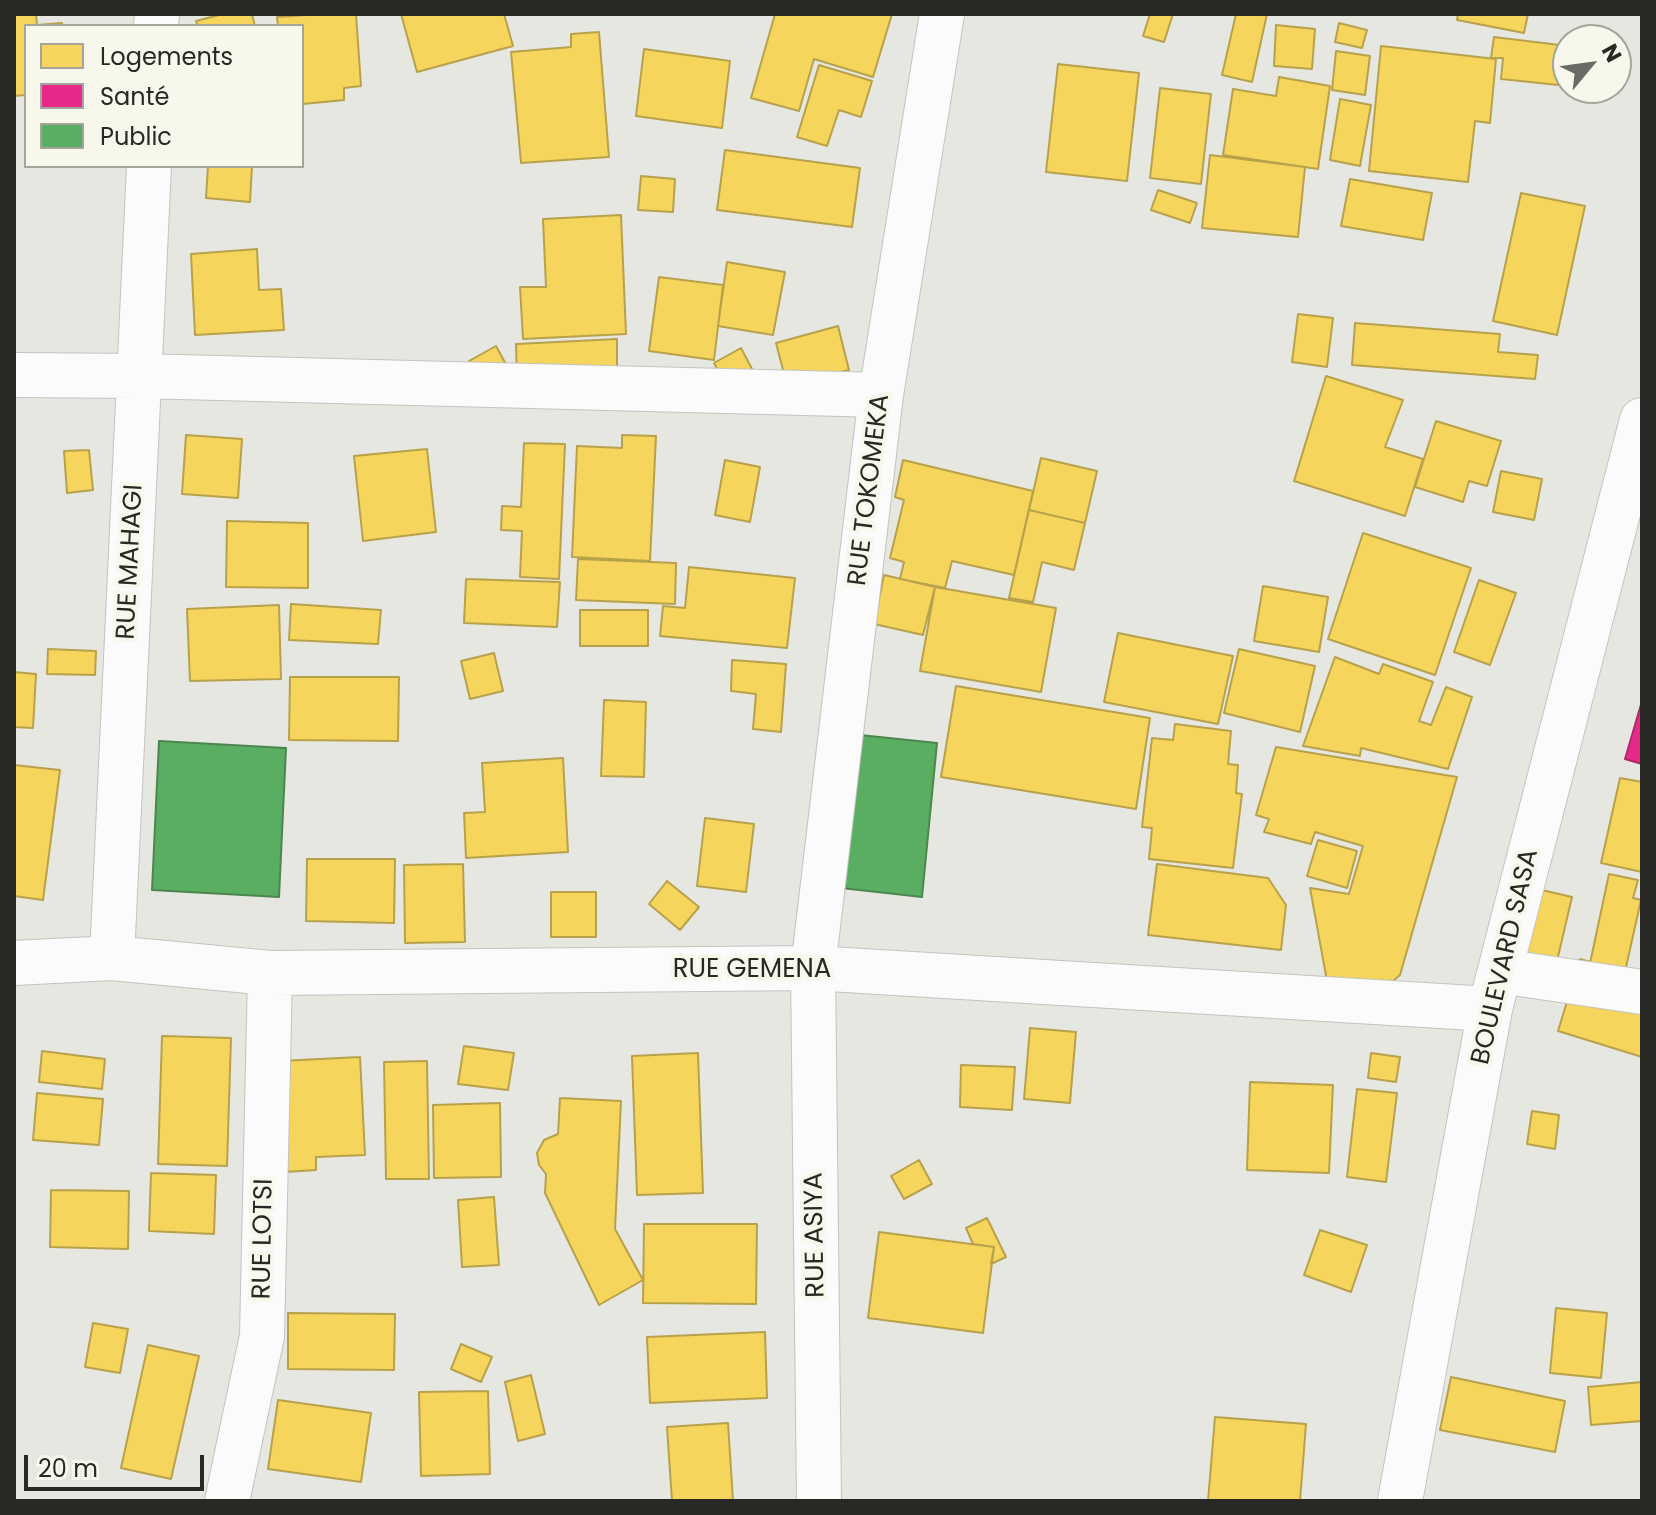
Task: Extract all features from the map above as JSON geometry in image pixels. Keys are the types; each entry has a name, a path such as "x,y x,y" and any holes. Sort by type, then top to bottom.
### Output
{"street":[{"name":"RUE TOKOMEKA","path":"813,968 881,395 942,14"},
{"name":"RUE MAHAGI","path":"112,958 149,168"},
{"path":"14,375 881,395"},
{"name":"BOULEVARD SASA","path":"1400,1501 1495,990 1642,420"},
{"name":"RUE GEMENA","path":"14,963 112,958 270,973 813,968 1642,992"},
{"name":"RUE ASIYA","path":"813,968 819,1501"},
{"name":"RUE LOTSI","path":"227,1501 262,1336 270,973"}],"building: Logements":[{"path":"36,14 37,24 24,24 24,95 14,96 14,15"},
{"path":"223,14 252,14 254,24 197,24 196,21"},
{"path":"356,14 361,86 344,88 344,100 304,104 304,24 278,24 277,17"},
{"path":"401,14 504,14 513,46 417,72"},
{"path":"775,14 892,14 873,77 814,59 799,111 751,98"},
{"path":"1150,14 1173,14 1164,42 1143,36"},
{"path":"1236,14 1267,14 1252,82 1222,75"},
{"path":"1458,14 1528,14 1524,33 1457,20"},
{"path":"1339,23 1367,30 1362,48 1335,42"},
{"path":"1276,25 1315,29 1312,69 1274,66"},
{"path":"599,32 609,157 521,163 511,52 571,47 571,34"},
{"path":"1494,37 1552,44 1552,84 1501,79 1503,58 1491,58"},
{"path":"1381,46 1496,59 1490,123 1475,121 1468,182 1369,171"},
{"path":"644,49 730,61 722,128 636,116"},
{"path":"1336,51 1370,56 1365,95 1332,90"},
{"path":"1058,64 1139,73 1127,181 1046,172"},
{"path":"819,65 872,81 861,117 839,110 827,146 797,137"},
{"path":"1279,77 1330,86 1318,169 1223,155 1233,89 1276,96"},
{"path":"1160,88 1211,94 1201,184 1150,178"},
{"path":"1340,99 1371,105 1360,166 1330,160"},
{"path":"725,150 860,168 852,227 717,210"},
{"path":"1210,155 1305,167 1298,237 1202,228"},
{"path":"208,168 252,168 250,202 206,198"},
{"path":"641,176 675,179 673,212 638,210"},
{"path":"1350,179 1432,193 1423,240 1341,226"},
{"path":"1158,190 1197,203 1190,223 1151,210"},
{"path":"1521,193 1585,206 1557,335 1493,321"},
{"path":"621,215 626,334 523,339 520,287 546,287 543,219"},
{"path":"257,249 259,290 281,289 284,330 195,335 191,254"},
{"path":"727,262 785,272 773,335 718,326"},
{"path":"659,277 723,285 714,360 649,351"},
{"path":"1298,314 1333,318 1327,367 1292,362"},
{"path":"1355,323 1500,334 1498,352 1538,355 1535,379 1352,365"},
{"path":"838,326 849,370 787,385 776,343"},
{"path":"617,339 617,374 517,378 516,344"},
{"path":"496,346 508,368 481,383 469,361"},
{"path":"741,348 752,369 725,384 714,363"},
{"path":"1326,376 1403,400 1385,447 1423,459 1405,516 1294,481"},
{"path":"1436,421 1501,441 1487,486 1469,481 1463,502 1415,487"},
{"path":"186,435 242,439 238,498 182,494"},
{"path":"622,435 656,436 650,561 572,557 577,446 622,448"},
{"path":"524,443 565,444 559,579 520,577 522,531 501,530 502,506 521,507"},
{"path":"427,449 436,532 363,541 354,456"},
{"path":"89,450 93,490 67,493 64,451"},
{"path":"1041,458 1097,471 1085,523 1029,510"},
{"path":"725,460 760,467 750,522 715,515"},
{"path":"903,460 1033,491 1014,575 952,561 945,588 900,579 904,562 890,558 904,500 895,497"},
{"path":"1501,471 1542,479 1534,520 1493,512"},
{"path":"1029,510 1085,523 1074,570 1042,562 1033,602 1009,598"},
{"path":"227,521 308,523 308,588 226,587"},
{"path":"1363,533 1471,568 1435,675 1328,639"},
{"path":"578,559 676,563 675,604 576,600"},
{"path":"689,567 795,578 787,648 660,636 663,606 685,608"},
{"path":"884,575 935,587 923,635 874,624"},
{"path":"466,579 560,582 557,627 464,623"},
{"path":"1479,580 1516,593 1490,665 1454,652"},
{"path":"1263,586 1328,597 1319,652 1254,641"},
{"path":"935,587 1056,608 1041,692 920,671"},
{"path":"291,604 381,610 378,644 289,640"},
{"path":"279,605 281,679 190,681 187,609"},
{"path":"580,610 648,610 648,646 580,646"},
{"path":"1118,633 1233,656 1218,724 1104,702"},
{"path":"48,649 96,651 95,675 47,674"},
{"path":"1239,649 1315,666 1300,732 1224,713"},
{"path":"494,653 503,691 470,699 461,661"},
{"path":"1335,657 1379,674 1383,664 1433,682 1419,721 1431,725 1446,687 1472,697 1448,769 1361,748 1360,756 1303,746"},
{"path":"732,660 786,664 781,732 753,729 756,694 731,691"},
{"path":"14,672 36,674 33,728 14,727"},
{"path":"290,677 399,677 398,741 289,740"},
{"path":"956,686 1150,718 1136,809 941,777"},
{"path":"604,700 646,702 644,777 601,776"},
{"path":"1175,724 1231,731 1228,764 1238,765 1236,793 1242,794 1233,868 1149,859 1152,828 1142,827 1152,738 1173,740"},
{"path":"1276,747 1457,777 1400,975 1385,988 1329,992 1310,888 1349,894 1363,846 1315,832 1311,844 1264,832 1269,819 1256,815"},
{"path":"563,758 568,852 466,858 464,813 485,812 482,763"},
{"path":"14,765 60,770 43,900 14,896"},
{"path":"1620,778 1642,782 1642,872 1601,863"},
{"path":"705,818 754,824 746,892 697,886"},
{"path":"1318,840 1357,851 1347,888 1307,876"},
{"path":"307,859 395,859 394,923 306,921"},
{"path":"463,864 465,942 405,943 404,865"},
{"path":"1157,864 1268,878 1286,905 1281,950 1148,935"},
{"path":"1609,874 1638,880 1633,898 1641,900 1624,976 1589,968"},
{"path":"667,881 699,907 680,930 649,904"},
{"path":"1525,886 1572,897 1553,978 1506,966"},
{"path":"551,892 596,892 596,937 551,937"},
{"path":"1580,959 1642,977 1642,1057 1558,1031"},
{"path":"1030,1028 1076,1032 1070,1103 1024,1099"},
{"path":"162,1036 231,1038 227,1166 158,1164"},
{"path":"464,1046 514,1053 508,1090 458,1084"},
{"path":"42,1051 105,1059 102,1089 39,1082"},
{"path":"698,1053 703,1193 637,1195 632,1056"},
{"path":"1371,1053 1400,1057 1396,1082 1368,1078"},
{"path":"360,1057 365,1155 316,1157 316,1170 285,1172 280,1061"},
{"path":"427,1061 429,1179 386,1179 384,1062"},
{"path":"961,1065 1015,1067 1012,1110 960,1107"},
{"path":"1250,1082 1333,1085 1329,1173 1247,1170"},
{"path":"1357,1089 1397,1093 1386,1182 1347,1177"},
{"path":"37,1093 103,1099 99,1145 33,1140"},
{"path":"560,1098 621,1101 615,1229 643,1280 599,1305 545,1193 546,1174 539,1165 537,1153 544,1140 558,1134"},
{"path":"500,1103 501,1177 434,1178 433,1105"},
{"path":"1532,1111 1559,1115 1555,1149 1527,1144"},
{"path":"919,1160 932,1184 904,1199 891,1176"},
{"path":"151,1173 216,1175 214,1234 149,1231"},
{"path":"51,1190 129,1191 128,1249 50,1247"},
{"path":"494,1197 499,1265 462,1267 458,1200"},
{"path":"987,1218 1006,1257 991,1264 994,1247 973,1244 966,1228"},
{"path":"644,1224 757,1224 756,1304 643,1303"},
{"path":"1320,1230 1367,1245 1351,1292 1304,1275"},
{"path":"879,1232 994,1247 983,1333 868,1318"},
{"path":"1556,1308 1607,1313 1601,1378 1550,1373"},
{"path":"288,1313 395,1314 394,1370 288,1369"},
{"path":"93,1323 128,1329 120,1373 85,1367"},
{"path":"765,1332 767,1398 650,1403 647,1337"},
{"path":"461,1344 492,1357 481,1382 451,1369"},
{"path":"148,1345 199,1356 171,1479 121,1468"},
{"path":"531,1375 545,1434 518,1441 505,1382"},
{"path":"1451,1377 1565,1401 1555,1452 1440,1430"},
{"path":"1642,1382 1642,1421 1591,1425 1588,1387"},
{"path":"488,1391 490,1474 421,1476 419,1392"},
{"path":"278,1400 371,1413 361,1482 268,1469"},
{"path":"1215,1417 1306,1424 1300,1501 1208,1501"},
{"path":"728,1423 733,1501 672,1501 667,1427"}],"building: Santé":[{"path":"1642,701 1642,764 1625,759"}],"building: Public":[{"path":"860,735 937,743 922,897 841,888"},
{"path":"159,741 286,748 279,897 152,890"}]}
